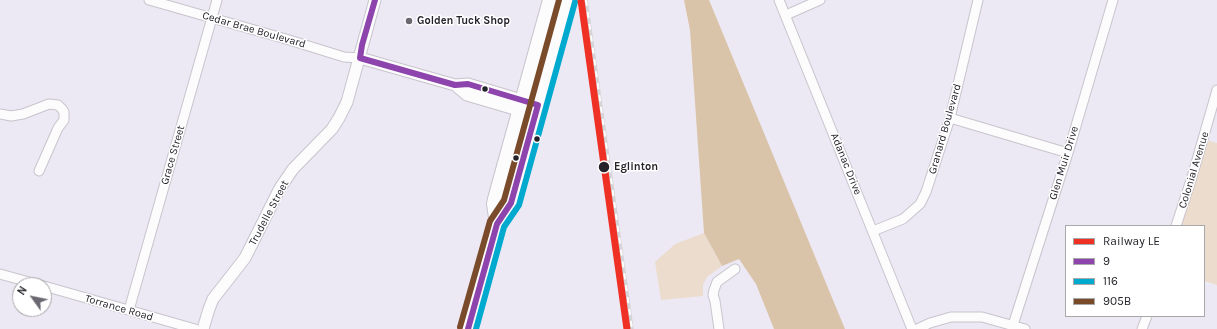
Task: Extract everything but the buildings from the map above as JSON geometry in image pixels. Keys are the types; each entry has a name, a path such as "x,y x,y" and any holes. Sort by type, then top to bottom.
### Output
{"main road":[{"path":"497,224 494,204 495,199 550,0"},
{"path":"468,329 497,224 511,203 567,0"}],"street":[{"name":"Cedar Brae Boulevard","path":"148,0 344,57 360,58"},
{"name":"Grace Street","path":"130,310 217,0"},
{"name":"Trudelle Street","path":"203,329 208,309 213,299 244,258 280,188 293,169 332,129 339,118 347,102 376,0"},
{"name":"Adanac Drive","path":"780,0 912,329"},
{"path":"786,15 820,0"},
{"name":"Granard Boulevard","path":"873,230 903,219 920,204 926,192 950,118 978,0"},
{"name":"Glen Muir Drive","path":"1013,325 1068,153 1113,0"},
{"path":"360,58 455,85 468,84 521,106 537,110"},
{"name":"Colonial Avenue","path":"1176,225 1217,90"},
{"path":"0,114 11,116 23,114 49,104 58,105 62,109 64,112 64,120 58,128 39,170"},
{"path":"950,118 1068,153"},
{"path":"719,329 713,295 714,290 717,282 735,269"},
{"path":"0,274 12,277"},
{"name":"Torrance Road","path":"52,288 195,329"},
{"path":"917,329 930,323 951,317 962,316 982,317 1025,329"},
{"path":"1142,329 1147,317"}],"shaded area":[{"path":"684,0 709,0 845,329 774,329 756,284 739,259 722,266 704,233 690,30"},
{"path":"1206,140 1217,143 1217,285 1205,281 1205,225 1180,225"},
{"path":"704,233 722,266 707,277 703,285 703,296 661,300 655,262 675,244"}],"railway":[{"path":"586,0 632,329"}],"rail line":[{"name":"LE","path":"581,0 627,329"}],"transit line":[{"name":"9","path":"360,58 362,45 375,0"},
{"name":"905B","path":"460,327 490,221 504,200 559,0"},
{"name":"116","path":"476,329 504,227 519,205 575,2"},
{"name":"9","path":"360,58 455,85 468,84 538,105 511,203 497,224 468,329"}],"place":[{"name":"Golden Tuck Shop","path":"409,21"},
{"name":"Eglinton","path":"604,167"}]}
